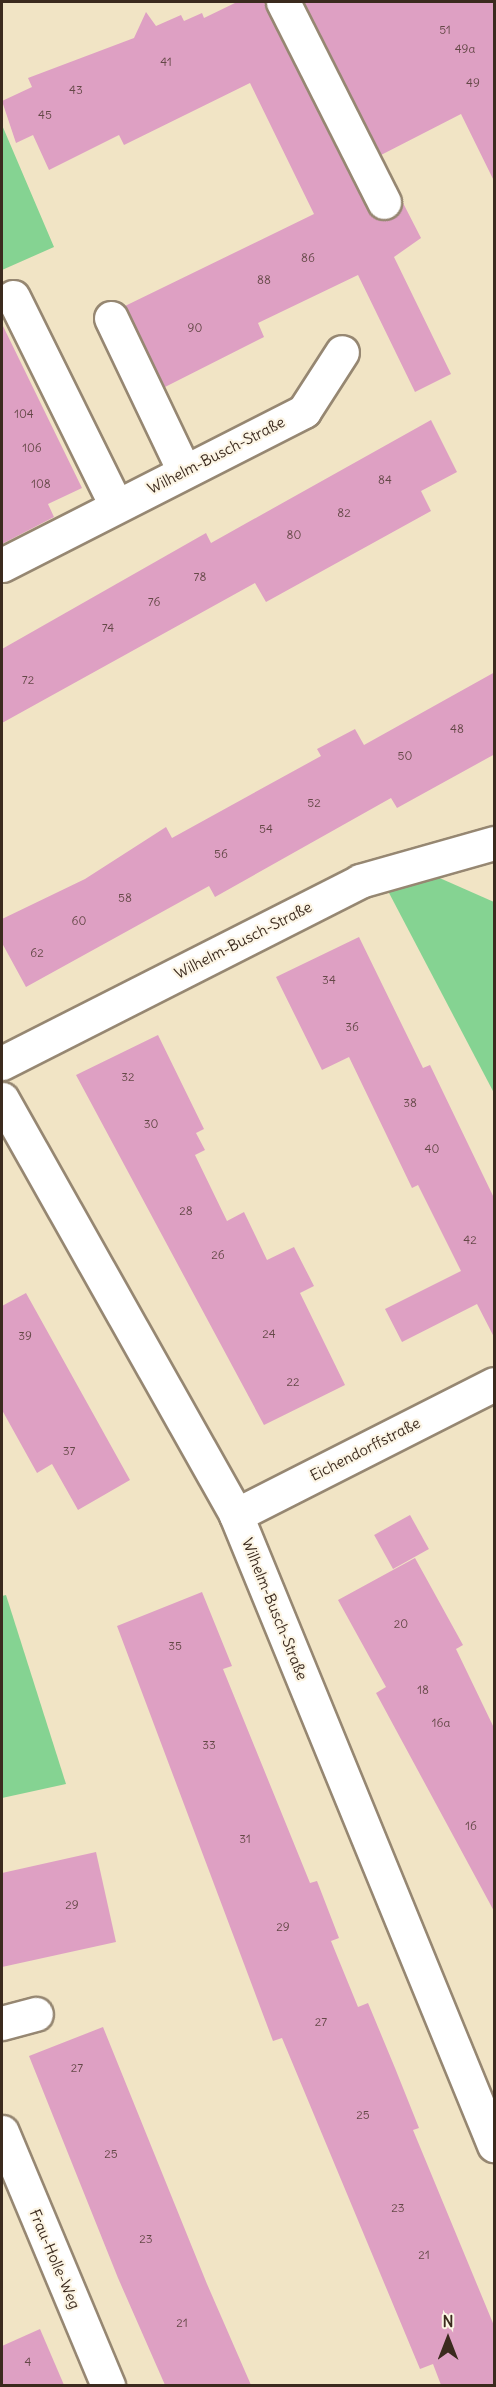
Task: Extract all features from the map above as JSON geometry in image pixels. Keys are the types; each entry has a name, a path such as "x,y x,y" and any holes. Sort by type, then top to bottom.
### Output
{"street":[{"path":"283,2 384,202"},
{"path":"13,297 117,505"},
{"path":"111,318 184,471"},
{"name":"Wilhelm-Busch-Straße","path":"2,565 304,411 342,352"},
{"name":"Wilhelm-Busch-Straße","path":"2,1063 360,881 495,843"},
{"name":"Wilhelm-Busch-Straße","path":"2,1099 236,1515 495,2145"},
{"name":"Eichendorffstraße","path":"236,1515 495,1384"},
{"path":"2,2022 36,2014"},
{"name":"Frau-Holle-Weg","path":"2,2132 108,2385"}],"green space":[{"path":"2,125 54,247 2,270"},
{"path":"426,872 494,902 494,1093 388,891"},
{"path":"6,1595 66,1784 2,1798 2,1596"}],"building":[{"path":"237,2 264,2 368,211 374,218 392,219 402,201 421,238 394,257 451,374 415,392 358,275 258,323 264,337 165,387 125,306 314,214 250,83 124,145 119,135 49,170 33,135 16,143 2,101 32,87 28,78 134,38 146,12 156,26 181,15 184,21 202,13 204,18"},
{"path":"304,2 495,2 495,183 461,114 381,155"},
{"path":"2,324 82,488 48,504 54,517 2,544"},
{"path":"431,420 457,472 421,491 431,511 266,602 255,583 2,723 2,649 206,533 211,543"},
{"path":"495,672 495,754 397,808 391,798 215,897 209,886 26,987 2,943 2,919 85,879 166,827 172,838 321,756 317,749 355,729 364,745"},
{"path":"359,937 423,1068 430,1065 495,1200 495,1339 477,1304 402,1342 385,1309 461,1271 418,1185 412,1188 349,1057 322,1070 276,977"},
{"path":"158,1035 204,1129 196,1133 205,1150 195,1155 227,1221 244,1212 267,1260 294,1247 314,1286 300,1293 345,1385 264,1425 76,1075"},
{"path":"26,1293 130,1480 78,1510 52,1464 37,1473 2,1410 2,1306"},
{"path":"410,1515 429,1549 393,1569 374,1535"},
{"path":"415,1558 463,1645 456,1649 495,1730 495,1913 376,1693 386,1687 338,1600"},
{"path":"202,1592 232,1666 223,1669 310,1883 317,1881 339,1938 331,1941 358,2007 368,2003 419,2128 413,2130 495,2328 495,2385 441,2385 433,2364 420,2369 282,2038 273,2041 117,1626"},
{"path":"96,1852 116,1942 2,1967 2,1873"},
{"path":"103,2027 207,2284 251,2385 165,2385 118,2278 29,2056"},
{"path":"40,2329 64,2385 2,2385 2,2346"}]}
